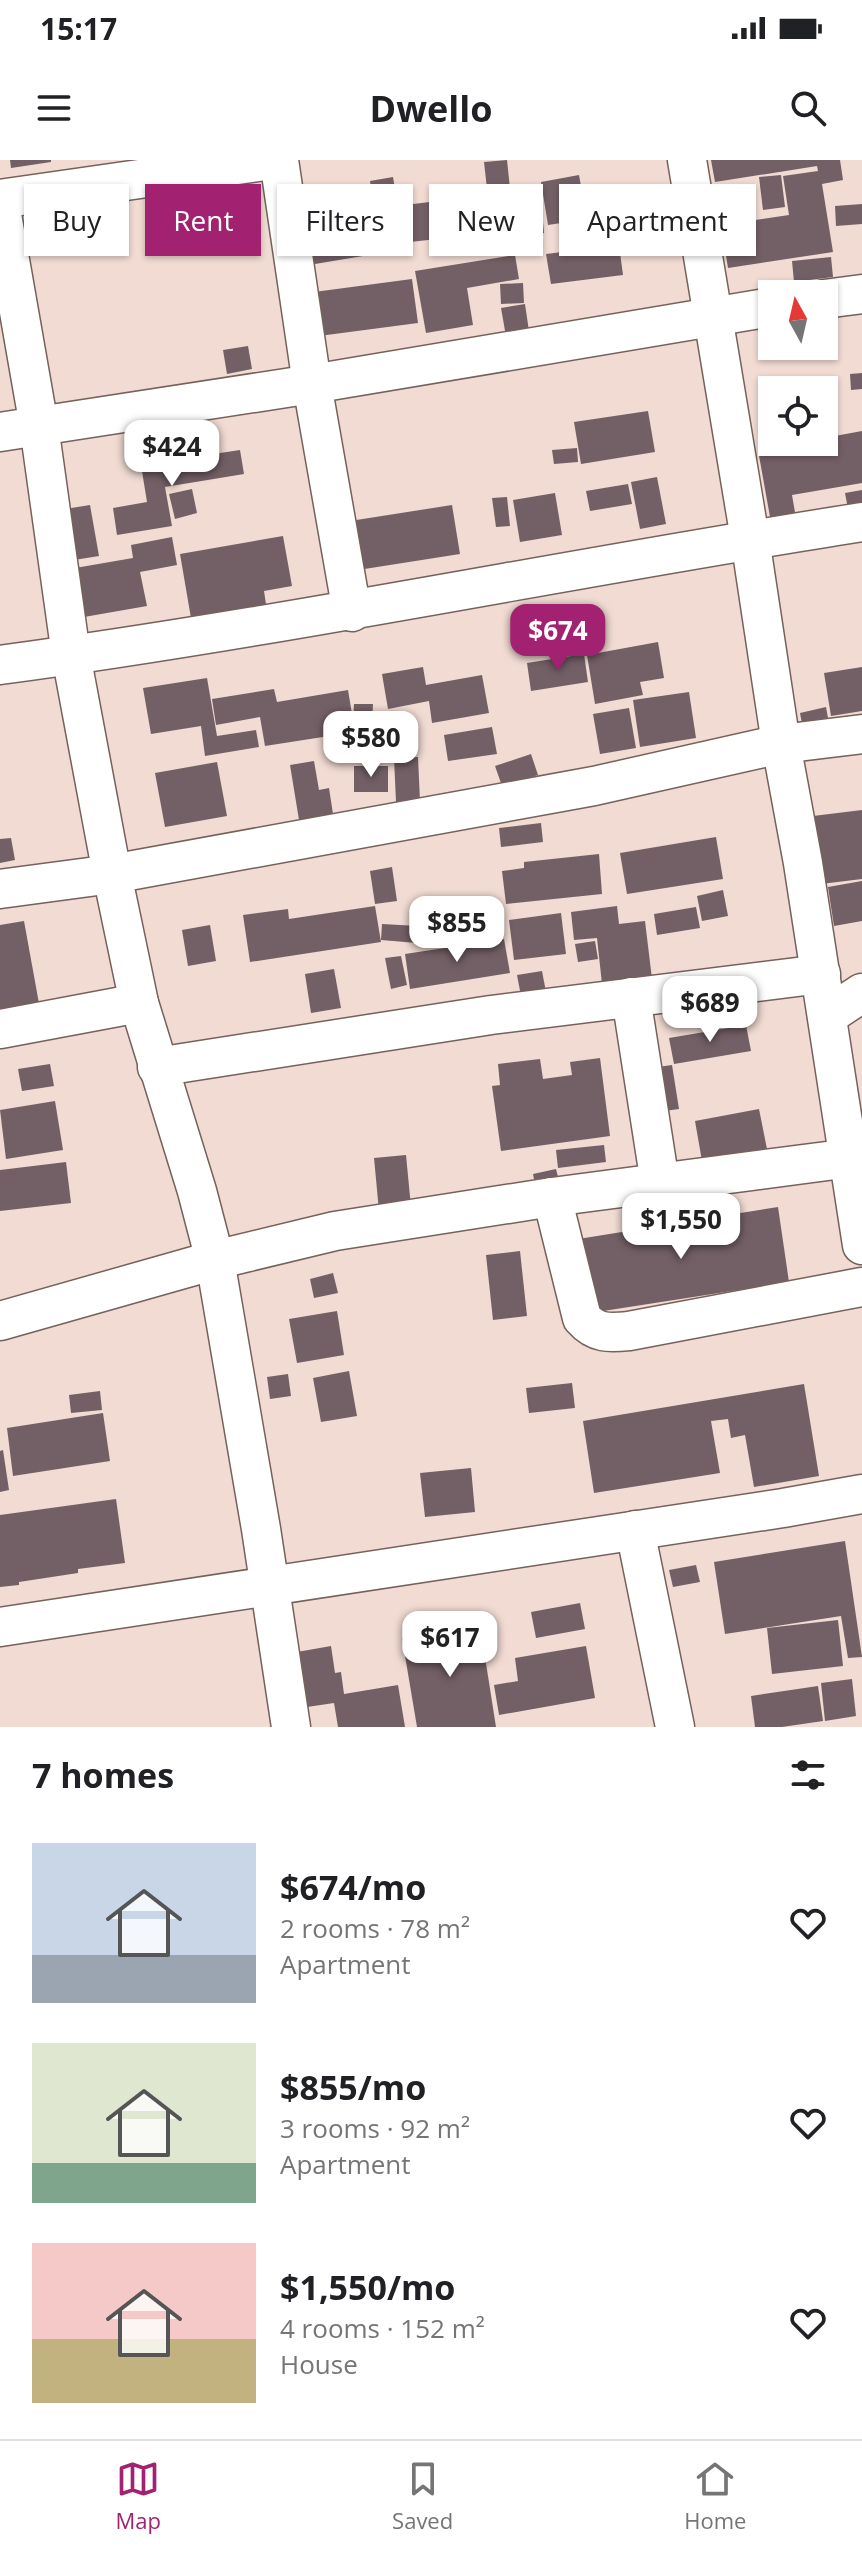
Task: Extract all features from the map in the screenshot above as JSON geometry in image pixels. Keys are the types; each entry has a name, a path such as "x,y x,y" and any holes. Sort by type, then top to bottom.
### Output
{"street":[{"path":"272,160 0,201 39,426 71,655 112,874 139,1003 215,1260 291,1727"},
{"path":"279,160 312,384 352,612"},
{"path":"687,160 827,1016 851,1088 850,1158 862,1245"},
{"path":"838,297 862,294"},
{"path":"0,432 312,384 758,309"},
{"path":"0,665 352,612 750,539 862,522"},
{"path":"0,889 112,874 594,786 781,744 862,734"},
{"path":"157,1067 491,1015 821,974"},
{"path":"827,1016 862,993"},
{"path":"631,997 660,1183"},
{"path":"0,1029 139,1003"},
{"path":"0,1321 215,1260 335,1231 552,1197 850,1158"},
{"path":"552,1197 582,1318 590,1328 603,1333 629,1331 862,1287"},
{"path":"0,1627 862,1494"},
{"path":"635,1530 675,1727"}],"building":[{"path":"10,160 51,160 51,162 11,168"},
{"path":"507,160 510,184 486,184 484,162"},
{"path":"711,160 840,160 843,180 822,184 833,252 728,268 726,256 756,256 756,220 789,215 783,176 818,171 817,166 715,182"},
{"path":"579,175 581,184 559,184 559,223 548,225 541,182"},
{"path":"781,175 785,207 763,210 759,177"},
{"path":"393,177 394,184 370,184 370,181"},
{"path":"429,202 429,240 413,242 413,204"},
{"path":"862,204 862,224 836,226 835,206"},
{"path":"546,254 620,256 623,275 551,284"},
{"path":"308,256 363,256 309,265"},
{"path":"515,256 519,279 467,288 473,325 426,333 415,271"},
{"path":"831,257 833,277 794,280 792,261"},
{"path":"412,279 418,323 319,336 314,292"},
{"path":"523,283 524,303 501,304 500,284"},
{"path":"525,304 530,338 507,342 501,308"},
{"path":"248,346 252,369 227,374 223,350"},
{"path":"862,373 862,389 851,390 850,374"},
{"path":"648,411 655,452 581,464 574,422"},
{"path":"862,431 862,483 792,495 797,524 772,528 759,456 838,456 838,435"},
{"path":"577,448 578,462 554,464 552,450"},
{"path":"240,450 244,474 165,487 172,526 117,535 113,508 147,502 141,465"},
{"path":"657,477 666,524 640,529 631,482"},
{"path":"628,484 632,504 590,511 586,491"},
{"path":"192,489 197,513 175,519 169,494"},
{"path":"862,490 862,507 848,509 845,493"},
{"path":"555,493 562,535 520,542 513,500"},
{"path":"507,497 510,526 496,527 492,498"},
{"path":"90,505 99,556 74,560 65,509"},
{"path":"452,505 460,554 358,570 350,521"},
{"path":"283,536 292,586 264,591 267,611 192,624 180,554"},
{"path":"172,537 177,565 140,572 147,606 84,617 75,568 133,558 131,545"},
{"path":"658,642 664,678 640,682 643,695 595,704 587,655"},
{"path":"584,654 588,682 531,691 527,663"},
{"path":"423,667 426,685 482,675 489,713 432,723 429,701 388,709 382,674"},
{"path":"862,667 862,711 831,716 824,673"},
{"path":"207,678 217,736 256,730 259,747 205,756 201,726 151,734 143,688"},
{"path":"274,689 277,702 348,690 355,732 265,746 260,717 216,725 212,699"},
{"path":"689,692 696,738 640,747 633,700"},
{"path":"354,704 373,704 372,722 353,722"},
{"path":"826,707 830,729 804,734 800,713"},
{"path":"629,708 636,748 600,754 593,714"},
{"path":"492,727 497,754 448,761 444,735"},
{"path":"531,754 538,775 502,786 495,766"},
{"path":"418,757 420,801 396,802 394,758"},
{"path":"314,761 319,790 329,788 333,814 299,820 290,765"},
{"path":"217,762 227,816 165,827 155,773"},
{"path":"354,766 388,766 388,792 354,792"},
{"path":"862,810 862,879 821,884 813,816"},
{"path":"541,823 543,842 501,847 499,828"},
{"path":"716,837 723,879 627,894 620,853"},
{"path":"11,838 15,860 0,863 0,839"},
{"path":"599,854 602,894 506,904 502,871 524,868 524,862"},
{"path":"392,867 397,901 375,904 370,871"},
{"path":"862,881 862,921 834,926 828,887"},
{"path":"723,890 728,916 702,921 697,896"},
{"path":"375,906 381,942 250,962 243,915 288,909 289,919"},
{"path":"617,906 619,924 645,921 652,979 602,984 597,938 574,940 571,912"},
{"path":"696,907 700,928 657,935 654,914"},
{"path":"561,913 566,954 514,960 509,920"},
{"path":"24,921 40,1009 0,1016 0,925"},
{"path":"382,924 418,926 417,943 381,940"},
{"path":"210,925 216,961 188,966 182,930"},
{"path":"504,939 510,973 410,989 405,954"},
{"path":"595,941 598,959 578,962 575,944"},
{"path":"401,956 407,985 391,989 385,958"},
{"path":"334,969 341,1008 311,1013 305,974"},
{"path":"542,971 546,992 521,996 517,975"},
{"path":"746,1025 751,1051 674,1064 669,1038"},
{"path":"600,1058 610,1136 501,1151 492,1086 500,1085 498,1064 540,1059 543,1079 572,1075 570,1062"},
{"path":"50,1064 54,1086 22,1091 18,1069"},
{"path":"672,1065 679,1109 657,1112 651,1068"},
{"path":"55,1101 63,1150 6,1159 0,1110"},
{"path":"759,1109 767,1149 702,1161 695,1121"},
{"path":"604,1145 606,1162 558,1168 556,1150"},
{"path":"406,1155 411,1207 379,1211 374,1158"},
{"path":"66,1162 71,1203 0,1211 0,1170"},
{"path":"556,1169 559,1181 535,1185 533,1174"},
{"path":"778,1207 789,1282 584,1314 572,1240"},
{"path":"520,1251 527,1316 493,1320 486,1255"},
{"path":"333,1273 338,1293 314,1298 310,1279"},
{"path":"337,1311 344,1355 297,1363 289,1319"},
{"path":"349,1371 357,1416 321,1422 313,1378"},
{"path":"288,1374 291,1396 270,1399 267,1377"},
{"path":"572,1383 575,1408 529,1413 526,1388"},
{"path":"804,1384 819,1476 754,1487 745,1435 731,1438 728,1419 711,1421 720,1473 594,1493 583,1421"},
{"path":"100,1391 102,1410 71,1413 69,1395"},
{"path":"103,1413 110,1461 13,1476 7,1428"},
{"path":"3,1450 9,1490 0,1492 0,1451"},
{"path":"471,1468 475,1512 425,1517 420,1473"},
{"path":"116,1499 125,1563 78,1569 78,1573 0,1587 0,1515"},
{"path":"845,1541 862,1657 848,1658 841,1616 725,1634 714,1562"},
{"path":"696,1565 700,1582 673,1587 669,1570"},
{"path":"580,1603 585,1629 536,1638 531,1612"},
{"path":"838,1620 843,1666 772,1674 767,1628"},
{"path":"480,1625 496,1727 417,1727 402,1638"},
{"path":"331,1646 335,1673 341,1672 344,1694 398,1685 405,1727 338,1727 334,1703 307,1707 297,1652"},
{"path":"586,1646 595,1698 499,1715 494,1685 518,1681 515,1658"},
{"path":"852,1679 856,1716 825,1721 821,1683"},
{"path":"818,1686 823,1721 755,1727 751,1696"}]}
